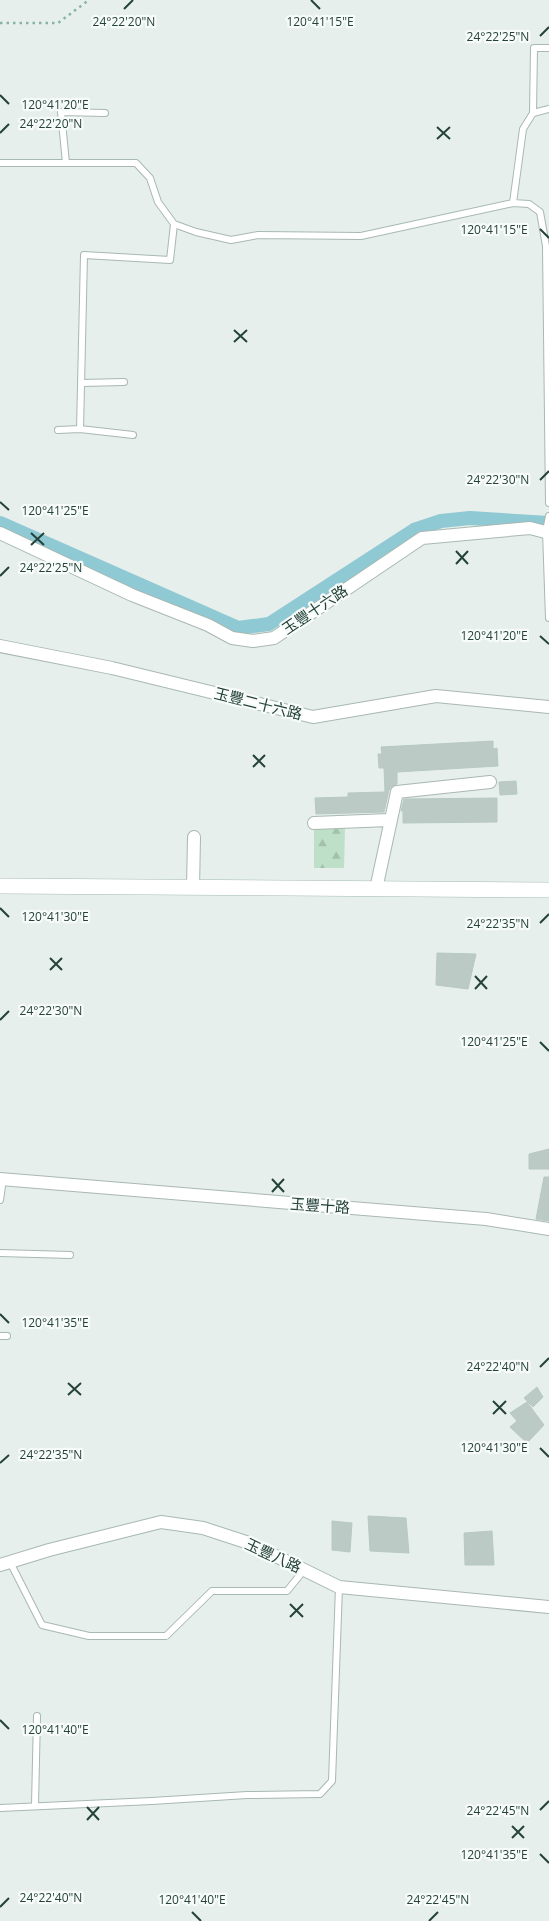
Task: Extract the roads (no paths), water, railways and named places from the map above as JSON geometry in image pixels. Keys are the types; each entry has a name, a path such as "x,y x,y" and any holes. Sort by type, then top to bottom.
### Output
{"main road":[{"path":"0,886 549,890"}],"street":[{"name":"玉豐十六路","path":"0,534 132,595 208,625 232,638 253,641 274,638 422,538 513,528 547,530"},
{"name":"玉豐二十六路","path":"0,646 112,668 313,717 436,696 549,707"},
{"path":"376,889 397,792 490,782"},
{"path":"314,822 390,820"},
{"path":"193,888 194,838"},
{"name":"玉豐十路","path":"1,1179 486,1219 549,1229"},
{"name":"玉豐八路","path":"5,1563 162,1522 203,1528 249,1543 339,1587 549,1607"}],"lane":[{"path":"513,203 523,130 533,113 534,48 549,48"},
{"path":"533,113 549,109"},
{"path":"66,163 61,112 105,113"},
{"path":"0,163 136,163 150,178 158,202 174,224 196,232 231,240 258,235 361,236 513,203 529,204 540,212 546,246 549,503"},
{"path":"80,429 84,255 170,260 174,224"},
{"path":"81,383 124,382"},
{"path":"58,430 80,429 133,435"},
{"path":"549,516 547,530 549,618"},
{"path":"0,1200 1,1179"},
{"path":"0,1253 70,1255"},
{"path":"5,1563 42,1625 89,1636 166,1636 212,1591 287,1591 304,1570"},
{"path":"0,1808 247,1795 320,1794 332,1781 339,1587"},
{"path":"35,1805 37,1716"}],"waterway":[{"path":"0,523 238,628 269,624 414,530 441,521 470,518 549,523"}]}
